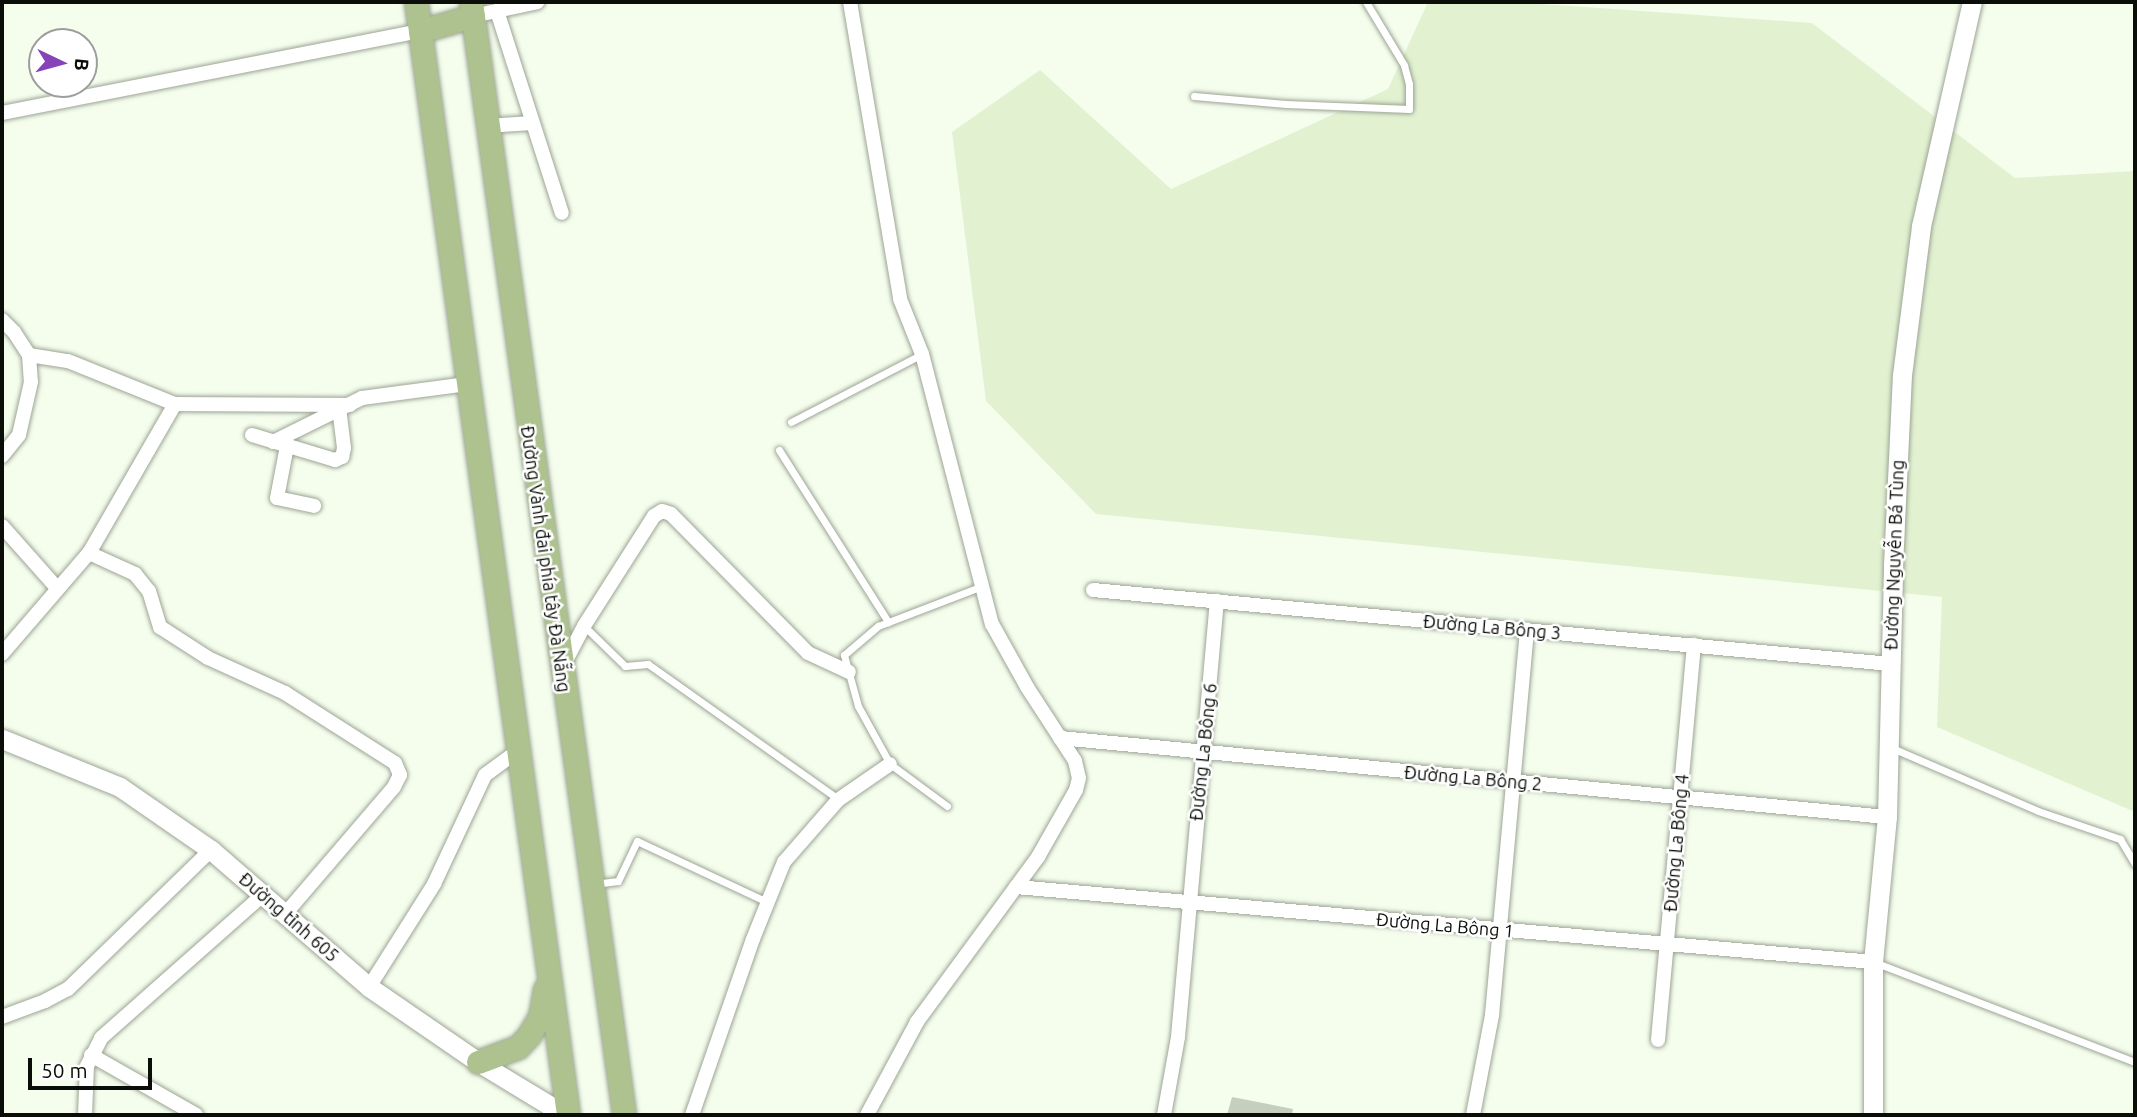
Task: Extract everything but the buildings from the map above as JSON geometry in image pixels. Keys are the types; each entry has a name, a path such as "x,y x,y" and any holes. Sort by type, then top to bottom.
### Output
{"main road":[{"path":"416,2 567,1115"},
{"name":"Đường Nguyễn Bá Tùng","path":"1873,1115 1873,962 1886,817 1902,375 1913,267 1972,2"},
{"path":"420,31 472,9"},
{"name":"Đường Vành đai phía tây Đà Nẵng","path":"472,9 624,1115"},
{"name":"Đường tỉnh 605","path":"2,739 120,787 211,849 369,987 478,1062 567,1115"},
{"path":"478,1062 517,1047 529,1035 540,1017 549,968"}],"street":[{"path":"472,9 498,11 538,2"},
{"path":"850,2 900,299 922,354 992,624 1075,761 1078,784 1038,857 917,1022 867,1115"},
{"path":"498,11 562,213"},
{"path":"2,113 420,31"},
{"path":"486,126 533,123"},
{"path":"2,320 14,332 29,355 31,382 19,435 2,456"},
{"path":"29,355 68,361 175,404 345,407"},
{"path":"280,444 362,398 467,384"},
{"path":"2,654 89,553 175,404"},
{"path":"252,435 335,460 342,457 345,407"},
{"path":"280,444 278,498 314,506"},
{"path":"561,670 584,626 654,516 666,512 808,653 849,672"},
{"path":"2,526 58,589"},
{"path":"89,553 135,574 149,591 160,626 208,657 285,693 395,763 401,775 394,787 286,914"},
{"name":"Đường La Bông 3","path":"1093,590 1890,664"},
{"name":"Đường La Bông 6","path":"1164,1115 1178,1037 1217,601"},
{"path":"1474,1115 1492,1015 1527,630"},
{"name":"Đường La Bông 4","path":"1658,1040 1694,645"},
{"name":"Đường La Bông 2","path":"1060,738 1886,817"},
{"path":"369,987 434,884 485,775 519,750"},
{"path":"692,1115 767,902 784,862 838,800 890,764"},
{"path":"2,1017 46,1001 68,989 211,849"},
{"name":"Đường La Bông 1","path":"1016,887 1873,962"},
{"path":"85,1115 86,1075 91,1055 101,1038 264,894"},
{"path":"91,1055 196,1115"}],"lane":[{"path":"1194,96 1286,104 1409,109 1409,85 1404,65 1366,2"},
{"path":"791,422 922,354"},
{"path":"779,450 888,622"},
{"path":"947,806 890,764 858,706 844,655 878,626 982,585"},
{"path":"584,626 625,666 648,664 838,800"},
{"path":"1888,747 2038,811 2120,839 2135,864"},
{"path":"594,884 618,881 637,841 767,902"},
{"path":"1873,962 2135,1062"}],"green space":[{"path":"1428,2 1515,2 1812,23 2015,178 2135,171 2135,812 1937,727 1942,597 1096,514 986,401 952,132 1040,70 1171,189 1388,89"}]}
